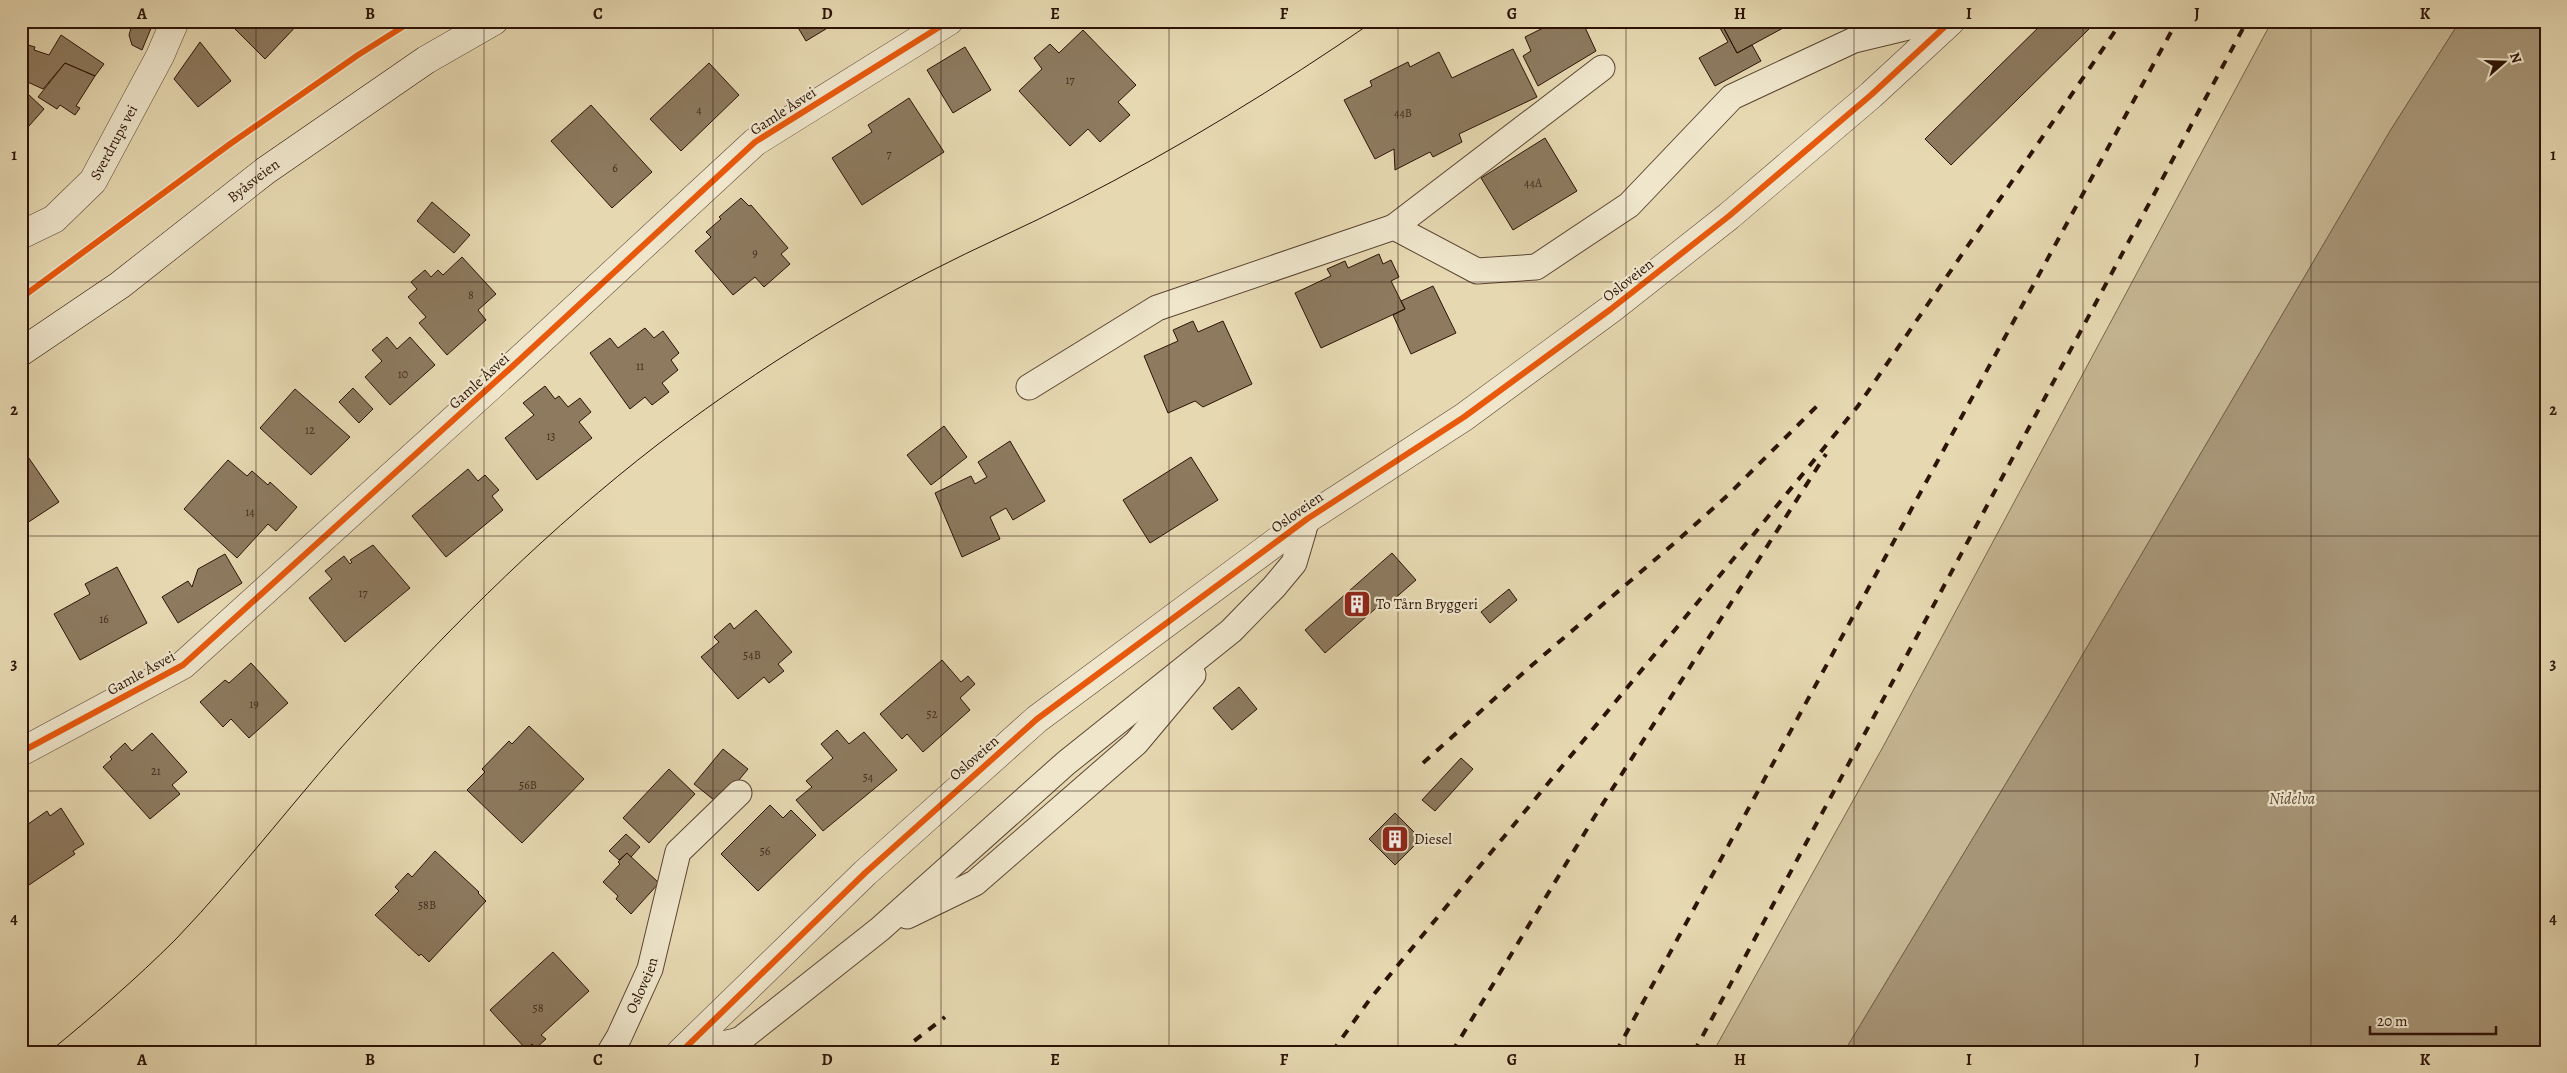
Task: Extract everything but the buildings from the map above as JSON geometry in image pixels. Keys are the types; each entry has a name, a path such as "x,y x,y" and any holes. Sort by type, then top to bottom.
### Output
{"street":[{"name":"Sverdrups vei","path":"21,235 54,219 93,182 160,56 175,21"},
{"name":"Byåsveien","path":"21,352 120,285 265,171 426,60 494,21"},
{"name":"Gamle Åsvei","path":"21,752 182,665 515,364 755,142 949,21"},
{"name":"Osloveien","path":"689,1044 865,873 1037,719 1307,519 1464,417 1611,309 1729,216 1871,95 1951,21"}],"lane":[{"path":"1394,228 1477,271 1536,267 1629,205 1732,97 1854,40 1933,21"},
{"path":"1029,387 1157,308 1394,228 1602,68"},
{"path":"689,1044 724,1045 741,1039 880,929 1066,763 1231,631 1274,587 1294,562 1307,519"},
{"name":"Osloveien","path":"610,1052 650,968 678,852 739,793"}],"shaded area":[{"path":"2272,21 2460,21 2390,131 2049,712 1844,1052 1713,1052 1884,745"}],"water":[{"name":"Nidelva","path":"2460,21 2546,21 2546,1052 1844,1052 2049,712 2390,131"}],"tram line":[{"path":"49,1052 114,997 176,939 225,885 366,720 470,611 579,509 657,445 722,397 824,331 929,272 1057,210 1152,160 1265,93 1374,21"}],"railway":[{"path":"1332,1052 1370,999 1858,406 2122,21"},
{"path":"1616,1052 2177,21"},
{"path":"1694,1052 2247,21"},
{"path":"1423,763 1531,666 1729,494 1821,402"},
{"path":"1452,1052 1595,816 1826,454"},
{"path":"900,1052 945,1017"}],"cycle path":[{"path":"21,298 230,144 358,55 412,21"},
{"path":"21,752 183,665 515,364 755,142 949,21"},
{"path":"681,1052 865,873 1037,719 1307,519 1464,417 1611,309 1729,216 1871,95 1951,21"}],"place":[{"name":"To Tårn Bryggeri","path":"1357,604"},
{"name":"Diesel","path":"1395,839"}]}
